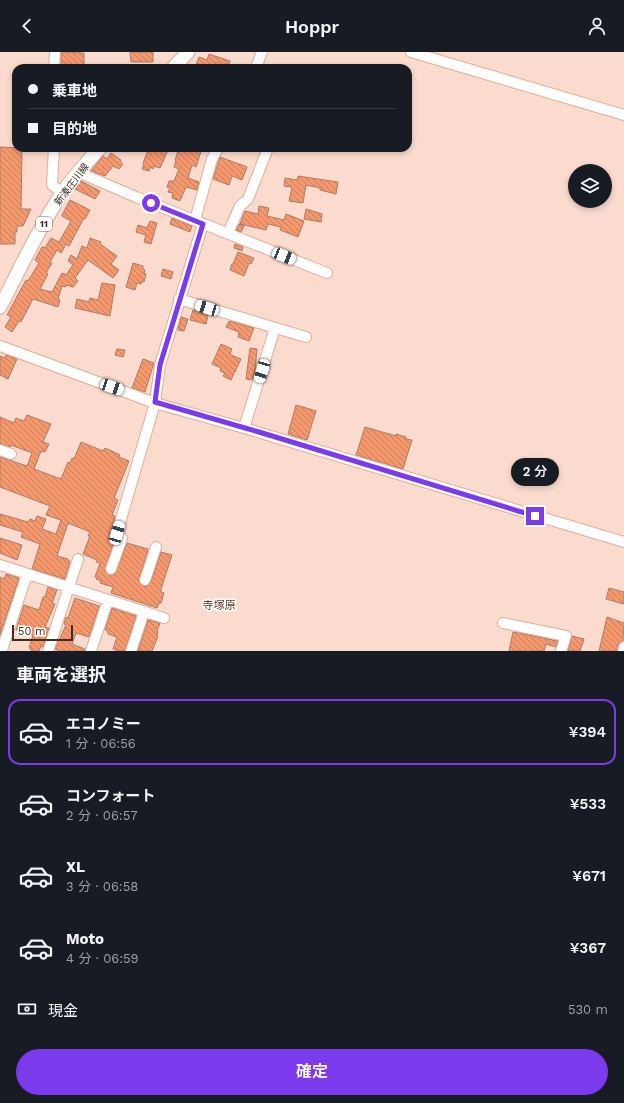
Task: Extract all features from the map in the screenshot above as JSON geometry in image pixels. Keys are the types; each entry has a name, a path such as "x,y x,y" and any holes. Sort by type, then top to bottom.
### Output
{"main road":[{"path":"177,64 188,52"},
{"name":"新湊庄川線","path":"0,307 40,230 62,192 96,152"}],"street":[{"path":"54,52 54,64"},
{"path":"258,64 262,52"},
{"path":"411,52 624,115"},
{"path":"54,152 52,185 62,192"},
{"path":"111,569 155,402 160,365 199,222 212,159 216,152"},
{"path":"228,233 240,206 248,199 266,152"},
{"path":"78,172 327,273"},
{"path":"179,299 306,337"},
{"path":"244,428 275,328"},
{"path":"0,346 155,402 624,542"},
{"path":"0,450 11,454"},
{"path":"145,580 156,547"},
{"path":"48,651 78,559"},
{"path":"0,565 164,618"},
{"path":"2,650 27,574"},
{"path":"91,651 108,600"},
{"path":"131,651 144,612"},
{"path":"503,623 566,636 561,651"},
{"path":"622,651 624,647"}],"building":[{"path":"61,52 84,53 84,64 61,64"},
{"path":"130,52 153,52 153,62 131,62"},
{"path":"209,54 230,61 229,64 196,64 199,57 207,60"},
{"path":"0,147 12,148 12,152 22,152 21,209 31,209 23,226 17,226 17,232 15,232 15,244 0,244"},
{"path":"147,152 167,152 160,168 154,166 153,169 150,167 149,171 142,169"},
{"path":"178,152 201,152 196,167 192,165 188,178 199,182 197,190 186,187 180,201 172,198 173,193 168,192 170,188 167,187 169,181 174,181 179,169 174,167"},
{"path":"111,153 121,160 120,162 123,164 119,169 113,166 105,176 91,171 103,156 107,159"},
{"path":"220,157 247,167 242,180 232,176 229,185 213,179"},
{"path":"298,176 338,182 336,194 306,185 303,203 289,201 292,187 284,186 285,178 297,180"},
{"path":"81,181 100,191 95,199 75,189"},
{"path":"70,200 90,210 69,246 66,244 61,253 57,250 50,262 52,263 46,273 48,274 40,289 52,292 62,273 65,274 65,276 73,265 68,261 71,255 77,259 82,246 87,248 90,238 101,242 100,244 117,256 111,264 119,270 113,278 88,260 75,278 78,281 73,287 67,285 65,287 62,286 58,299 60,300 58,307 33,299 21,322 19,321 12,332 5,327 11,317 7,315 26,280 28,281 39,263 35,260 42,247 45,248 51,238 59,242 71,221 62,216"},
{"path":"259,206 269,208 267,216 284,220 286,214 304,221 298,237 280,230 281,227 268,224 266,230 240,224 245,211 258,214"},
{"path":"306,209 322,214 321,222 304,219"},
{"path":"172,218 192,226 190,232 170,224"},
{"path":"150,221 157,223 151,244 144,242 146,235 136,232 138,225 147,228"},
{"path":"239,224 244,226 241,232 236,230"},
{"path":"235,244 243,247 242,251 234,248"},
{"path":"238,252 254,258 251,264 249,263 244,276 230,270"},
{"path":"133,263 143,266 143,269 145,270 144,273 146,274 144,282 142,281 141,284 137,283 135,290 126,287"},
{"path":"163,269 173,272 171,279 161,276"},
{"path":"102,283 115,285 110,316 75,308 77,299 89,302 90,298 98,300"},
{"path":"193,310 208,315 206,324 190,320"},
{"path":"181,317 188,319 184,331 178,330"},
{"path":"229,321 254,328 249,341 238,337 239,332 226,327"},
{"path":"221,344 232,349 231,355 241,359 231,380 223,376 225,373 220,371 221,368 212,364"},
{"path":"250,348 257,349 255,370 252,380 246,379"},
{"path":"117,349 125,350 123,357 115,355"},
{"path":"6,355 17,359 8,379 0,375 0,356 5,358"},
{"path":"143,359 154,363 145,392 132,388"},
{"path":"296,405 316,411 307,440 288,434"},
{"path":"27,415 51,424 43,442 49,444 45,452 41,451 34,469 61,479 68,462 70,463 72,458 74,459 81,442 103,451 105,448 120,455 119,457 129,461 114,498 118,500 112,515 115,516 110,540 114,541 105,571 109,575 115,574 127,543 148,549 139,581 143,586 147,586 151,582 161,552 172,555 161,589 161,592 164,593 161,603 159,603 157,608 111,593 113,587 100,583 101,581 96,579 97,578 95,577 100,563 96,562 97,560 83,554 90,536 88,536 90,532 68,523 57,556 70,561 65,579 32,569 40,544 21,537 23,532 0,525 0,514 28,522 30,519 35,521 37,516 46,519 42,529 56,534 61,520 46,515 50,506 0,487 0,457 27,466 32,453 11,445 10,447 0,444 0,417 14,423 16,418 24,421"},
{"path":"365,427 396,436 396,434 412,440 403,469 356,455"},
{"path":"0,538 22,545 17,560 0,553"},
{"path":"6,574 19,578 0,635 0,577 4,579"},
{"path":"48,587 57,590 52,603 55,604 45,627 49,628 43,647 41,646 39,651 31,651 29,648 33,635 16,630 24,605 39,610"},
{"path":"609,588 624,592 624,604 606,599"},
{"path":"75,598 99,606 89,637 76,633 72,644 85,649 85,651 60,651 55,649 66,625 64,624 66,617 68,618"},
{"path":"112,608 136,616 125,651 113,649 117,637 108,634 108,631 105,630"},
{"path":"607,617 624,623 623,641 619,643 617,651 599,651"},
{"path":"148,620 160,623 157,631 158,636 152,651 138,651"},
{"path":"513,632 558,641 556,647 546,644 544,651 509,651"},
{"path":"572,636 584,639 580,651 568,651"}],"district":[{"name":"寺塚原","path":"219,605"}],"route":[{"path":"151,203 203,224 160,365 155,402 535,516"}]}
